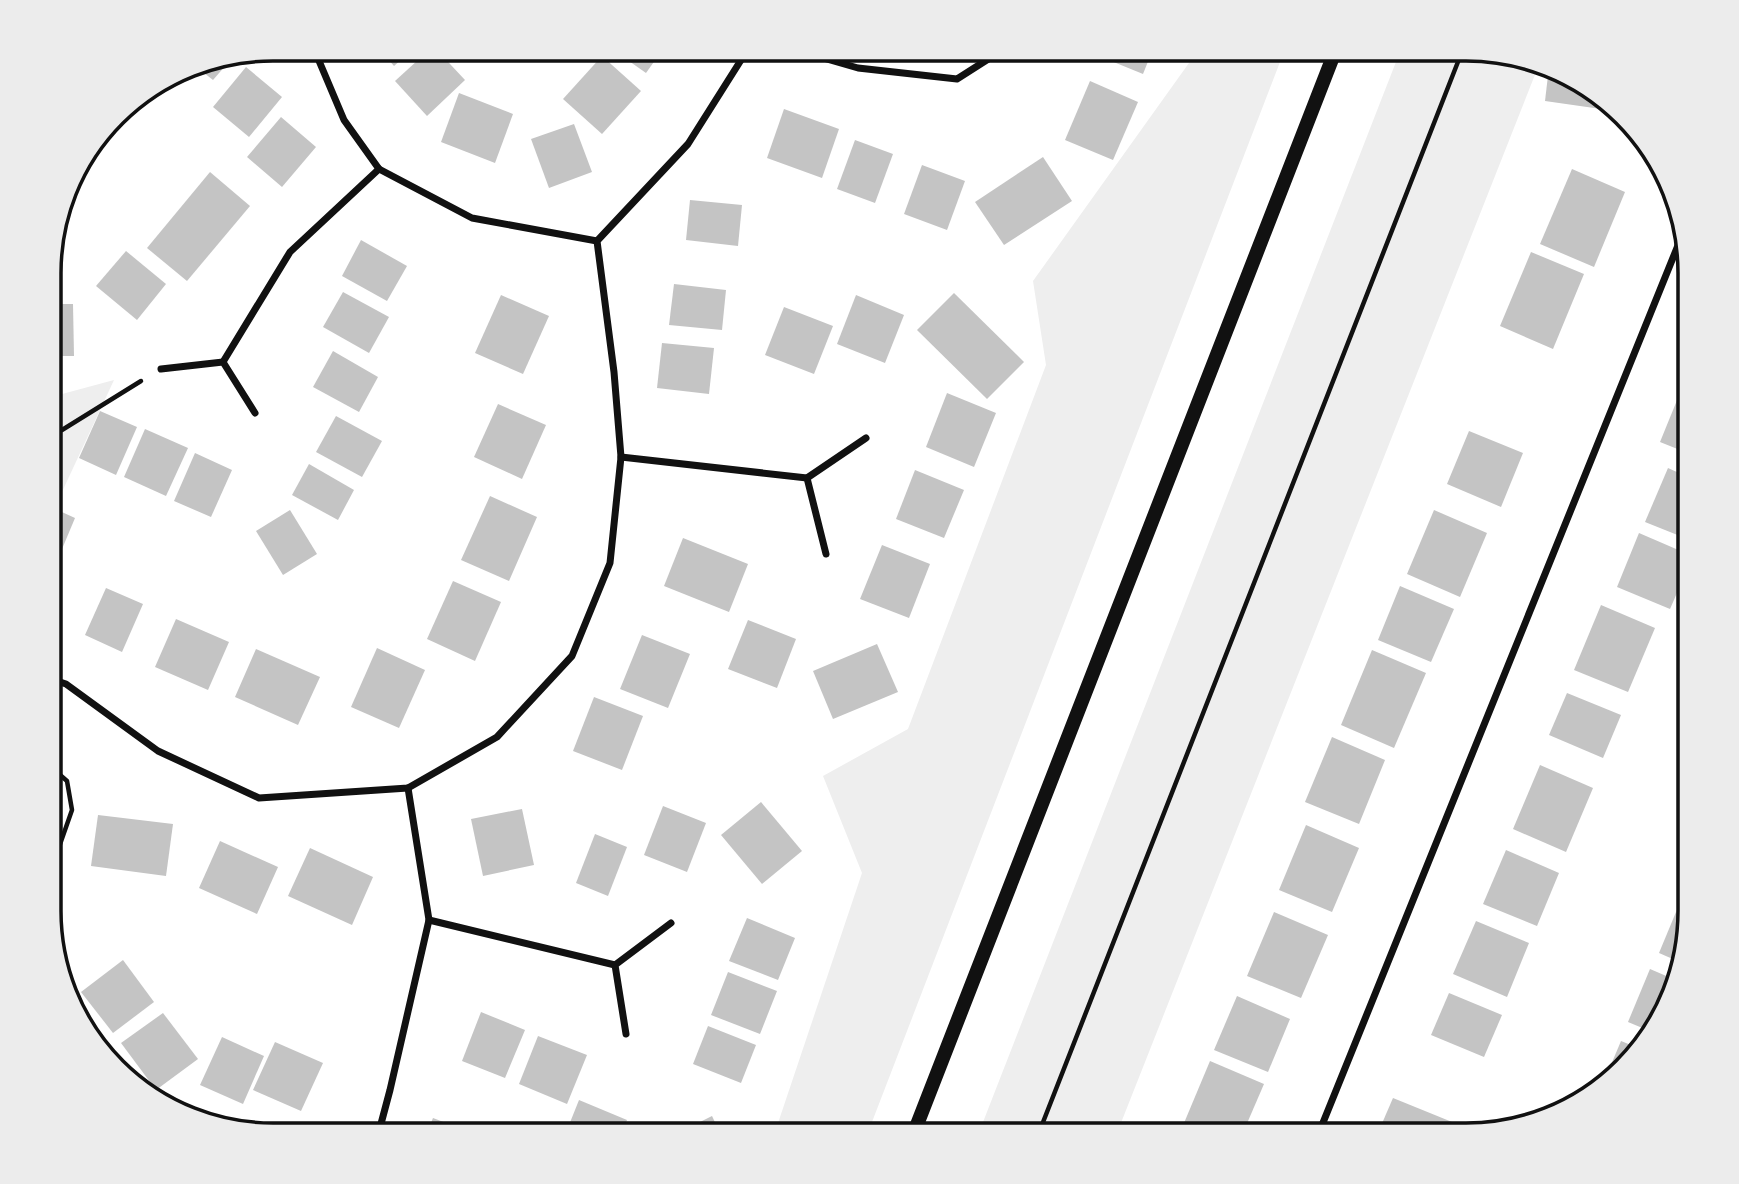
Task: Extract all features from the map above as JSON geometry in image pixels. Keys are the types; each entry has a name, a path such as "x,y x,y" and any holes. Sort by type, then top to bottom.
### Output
{"main road":[{"path":"918,1122 1331,61"}],"street":[{"path":"319,61 344,120 379,169 472,218 597,241"},
{"path":"597,241 688,144 740,61"},
{"path":"834,61 858,68 957,79 985,61"},
{"path":"223,362 290,252 379,169"},
{"path":"61,683 158,751 259,798 408,788 497,737 572,656 610,563 621,457 614,372 597,241"},
{"path":"1323,1122 1676,248"},
{"path":"161,369 223,362"},
{"path":"223,362 255,414"},
{"path":"621,457 807,478 866,438"},
{"path":"807,478 826,554"},
{"path":"381,1123 429,920 408,788"},
{"path":"429,920 615,965"},
{"path":"615,965 671,923"},
{"path":"615,965 625,1034"}],"path":[{"path":"1043,1122 1459,61"},
{"path":"61,430 161,369"},
{"path":"61,776 66,780 72,810 61,841"}],"shaded area":[{"path":"1190,61 1280,61 872,1123 778,1123 862,873 823,776 908,729 1046,365 1033,281"},
{"path":"1396,61 1493,63 1536,73 1121,1122 983,1122"},
{"path":"114,380 61,494 61,394"}],"building":[{"path":"417,61 447,61 465,80 427,116 395,81"},
{"path":"597,61 608,61 641,91 602,134 563,99"},
{"path":"629,61 654,61 646,73"},
{"path":"1111,61 1148,61 1143,74"},
{"path":"224,67 213,80 204,73"},
{"path":"246,67 282,97 249,137 213,107"},
{"path":"1548,77 1598,109 1545,101"},
{"path":"1090,81 1138,102 1113,160 1065,140"},
{"path":"459,93 513,114 495,163 441,142"},
{"path":"784,109 839,129 822,178 767,158"},
{"path":"281,117 316,147 282,187 247,157"},
{"path":"574,124 592,172 549,188 531,139"},
{"path":"855,140 893,154 875,203 837,189"},
{"path":"1043,157 1072,201 1004,245 975,202"},
{"path":"922,165 965,181 947,230 904,214"},
{"path":"1572,169 1625,192 1594,267 1540,244"},
{"path":"210,172 250,206 187,281 147,248"},
{"path":"690,200 742,205 738,246 686,240"},
{"path":"361,240 407,266 387,301 342,276"},
{"path":"126,251 166,284 137,320 96,286"},
{"path":"1531,252 1584,274 1553,349 1500,326"},
{"path":"674,284 726,290 722,330 669,325"},
{"path":"343,292 389,317 369,353 323,327"},
{"path":"954,293 1024,362 987,399 917,330"},
{"path":"501,295 549,316 523,374 475,353"},
{"path":"856,295 904,315 885,363 837,344"},
{"path":"61,304 73,304 74,356 61,356"},
{"path":"784,307 833,326 814,374 765,355"},
{"path":"662,343 714,348 709,394 657,388"},
{"path":"333,351 378,377 359,412 313,387"},
{"path":"947,393 996,413 974,467 926,447"},
{"path":"1677,400 1677,449 1660,442"},
{"path":"498,404 546,425 522,479 474,457"},
{"path":"100,411 137,427 116,475 79,458"},
{"path":"336,416 382,441 362,477 316,452"},
{"path":"145,429 188,448 166,496 124,477"},
{"path":"1469,431 1523,453 1501,507 1447,484"},
{"path":"195,453 232,470 211,517 174,501"},
{"path":"309,464 354,490 338,520 292,495"},
{"path":"1668,468 1677,472 1677,535 1645,522"},
{"path":"915,470 964,490 944,538 896,519"},
{"path":"490,496 537,517 509,581 461,560"},
{"path":"290,510 317,554 283,575 256,531"},
{"path":"1434,510 1487,533 1460,597 1407,574"},
{"path":"61,512 75,518 61,551"},
{"path":"1639,533 1677,549 1677,593 1670,609 1617,587"},
{"path":"683,538 748,564 729,612 664,586"},
{"path":"882,545 930,564 909,618 860,599"},
{"path":"453,581 501,602 475,661 427,639"},
{"path":"1400,586 1454,609 1431,662 1378,640"},
{"path":"106,588 143,604 122,652 85,635"},
{"path":"1601,605 1655,628 1628,692 1574,670"},
{"path":"176,619 229,642 208,690 155,667"},
{"path":"748,620 796,639 777,688 728,669"},
{"path":"642,635 690,654 668,708 620,689"},
{"path":"877,644 898,692 833,719 813,671"},
{"path":"377,648 425,670 399,728 351,707"},
{"path":"256,649 320,677 298,725 235,697"},
{"path":"1372,650 1426,673 1394,748 1341,725"},
{"path":"1567,693 1621,715 1603,758 1549,735"},
{"path":"594,697 643,716 622,770 573,751"},
{"path":"1332,737 1385,760 1359,824 1305,802"},
{"path":"1540,765 1593,788 1566,852 1513,829"},
{"path":"761,802 802,851 762,884 721,835"},
{"path":"663,806 706,823 687,872 644,855"},
{"path":"522,809 534,865 483,876 471,819"},
{"path":"98,815 173,824 166,876 91,866"},
{"path":"1306,825 1359,848 1332,912 1279,890"},
{"path":"595,834 627,847 608,896 576,883"},
{"path":"220,841 278,867 257,914 199,888"},
{"path":"310,848 373,877 352,925 288,896"},
{"path":"1506,850 1559,873 1537,926 1483,904"},
{"path":"1677,910 1672,959 1659,953"},
{"path":"1274,912 1328,935 1301,998 1247,976"},
{"path":"747,918 795,938 778,980 729,961"},
{"path":"1476,921 1529,943 1507,997 1453,974"},
{"path":"123,960 154,1002 113,1033 81,992"},
{"path":"1650,969 1667,976 1656,1004 1642,1028 1628,1022"},
{"path":"728,972 777,991 760,1034 711,1015"},
{"path":"1449,993 1502,1015 1484,1057 1431,1035"},
{"path":"1237,996 1290,1019 1268,1072 1214,1050"},
{"path":"481,1012 525,1030 505,1078 462,1061"},
{"path":"163,1013 198,1059 158,1088 151,1083 121,1043"},
{"path":"708,1026 756,1045 741,1083 693,1064"},
{"path":"538,1036 587,1055 567,1104 519,1084"},
{"path":"222,1037 264,1056 243,1104 200,1085"},
{"path":"1621,1041 1629,1044 1625,1050 1612,1063"},
{"path":"275,1042 323,1063 301,1111 253,1090"},
{"path":"1210,1061 1264,1084 1248,1122 1184,1122"},
{"path":"1393,1098 1452,1122 1383,1122"},
{"path":"579,1100 627,1120 626,1123 570,1123"},
{"path":"712,1116 715,1123 699,1123"},
{"path":"433,1118 446,1123 431,1123"}]}
